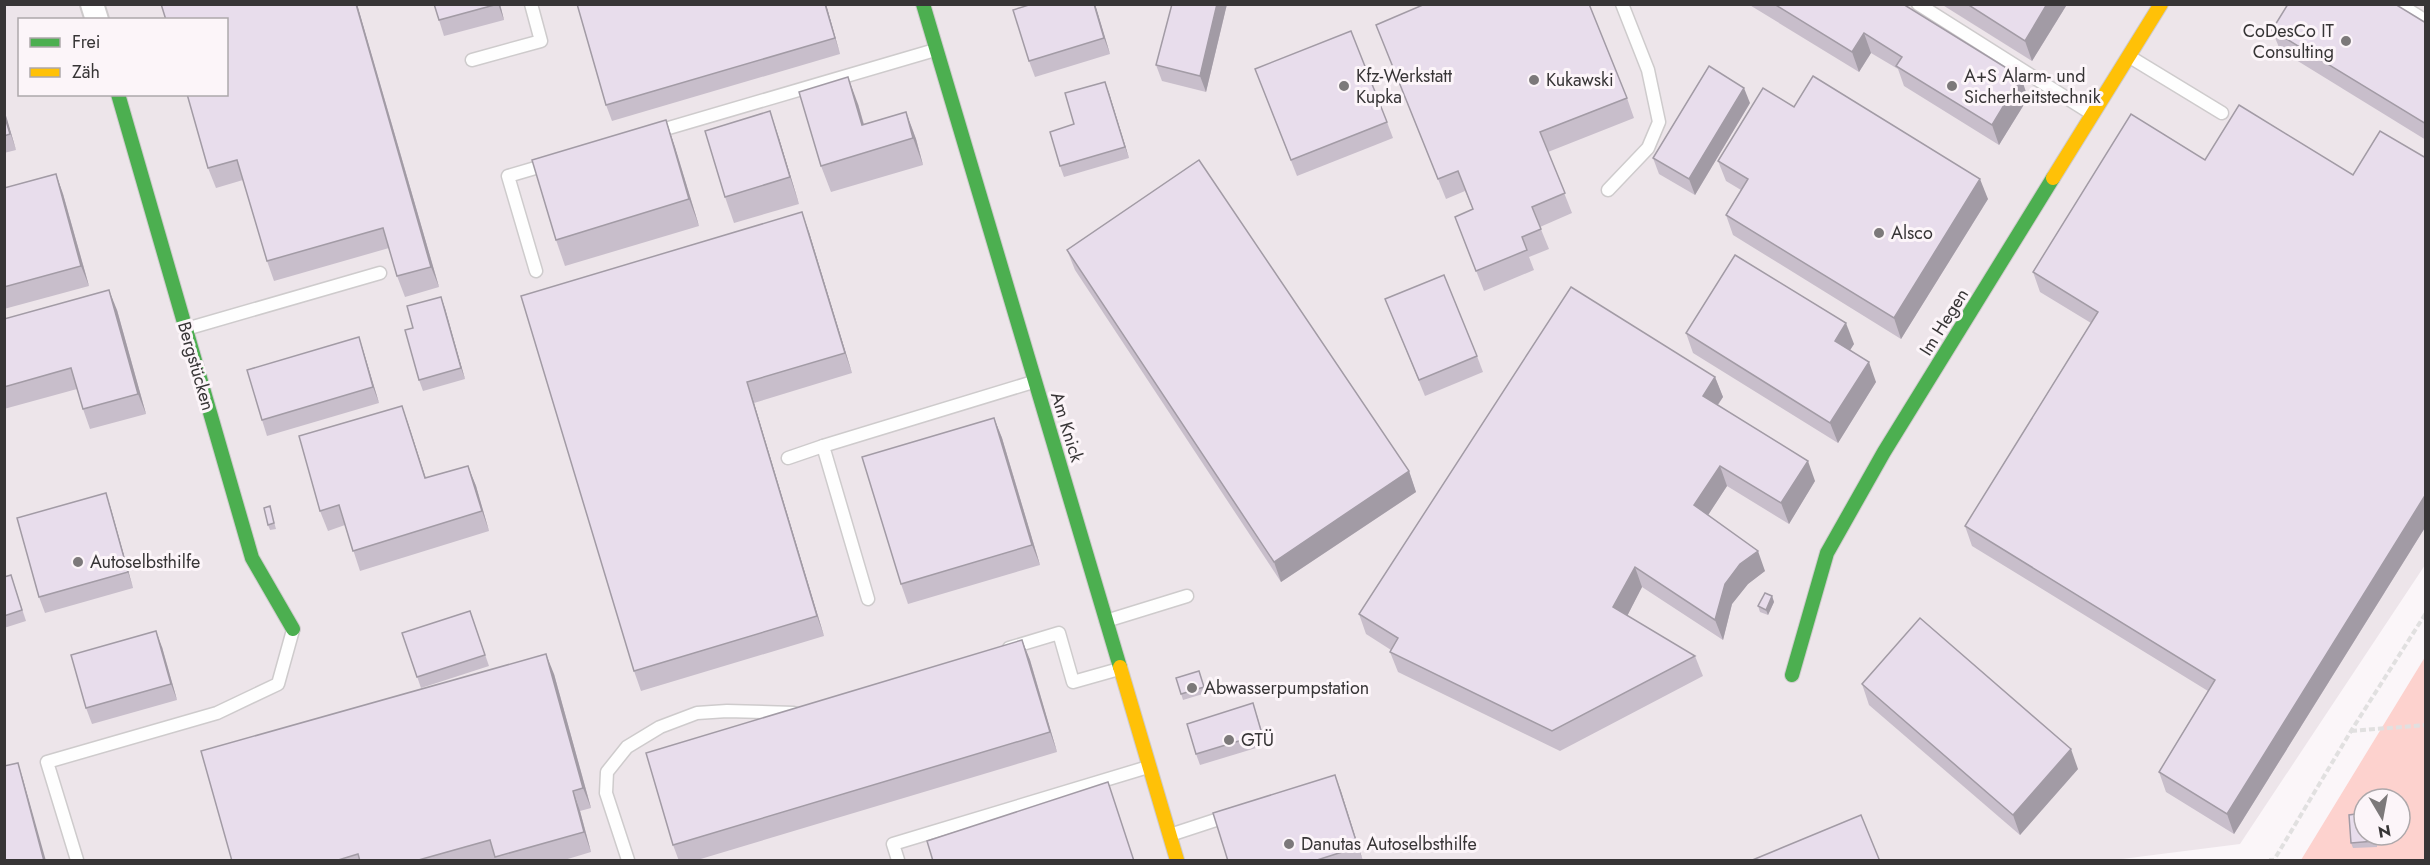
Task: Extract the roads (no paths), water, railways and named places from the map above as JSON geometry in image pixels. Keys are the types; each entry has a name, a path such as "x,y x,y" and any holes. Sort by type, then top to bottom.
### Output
{"street":[{"name":"Am Knick","path":"922,4 1177,861"},
{"name":"Im Hegen","path":"1792,675 1827,553 1884,452 2162,4"},
{"name":"Bergstücken","path":"119,96 252,558 293,628"}],"lane":[{"path":"472,60 541,42 531,4"},
{"path":"1608,190 1648,148 1659,122 1648,70 1622,4"},
{"path":"1918,4 2093,114"},
{"path":"2399,4 2426,21"},
{"path":"643,136 936,49"},
{"path":"2129,56 2222,112"},
{"path":"536,271 508,176 564,159"},
{"path":"186,329 380,273"},
{"path":"788,458 1035,381"},
{"path":"823,446 868,599"},
{"path":"1106,621 1187,596"},
{"path":"77,861 47,762 217,713 278,684 293,628"},
{"path":"992,653 1059,633 1073,682 1120,668"},
{"path":"627,861 606,792 607,771 627,747 660,727 697,714 727,711 792,714 803,710"},
{"path":"898,861 893,844 1149,767"},
{"path":"1169,835 1245,811"}],"place":[{"name":"CoDesCo IT Consulting","path":"2346,41"},
{"name":"Kukawski","path":"1534,80"},
{"name":"Kfz-Werkstatt Kupka","path":"1344,86"},
{"name":"A+S Alarm- und Sicherheitstechnik","path":"1952,86"},
{"name":"Alsco","path":"1879,233"},
{"name":"Autoselbsthilfe","path":"78,562"},
{"name":"Abwasserpumpstation","path":"1192,688"},
{"name":"GTÜ","path":"1229,740"},
{"name":"Danutas Autoselbsthilfe","path":"1289,844"}]}
